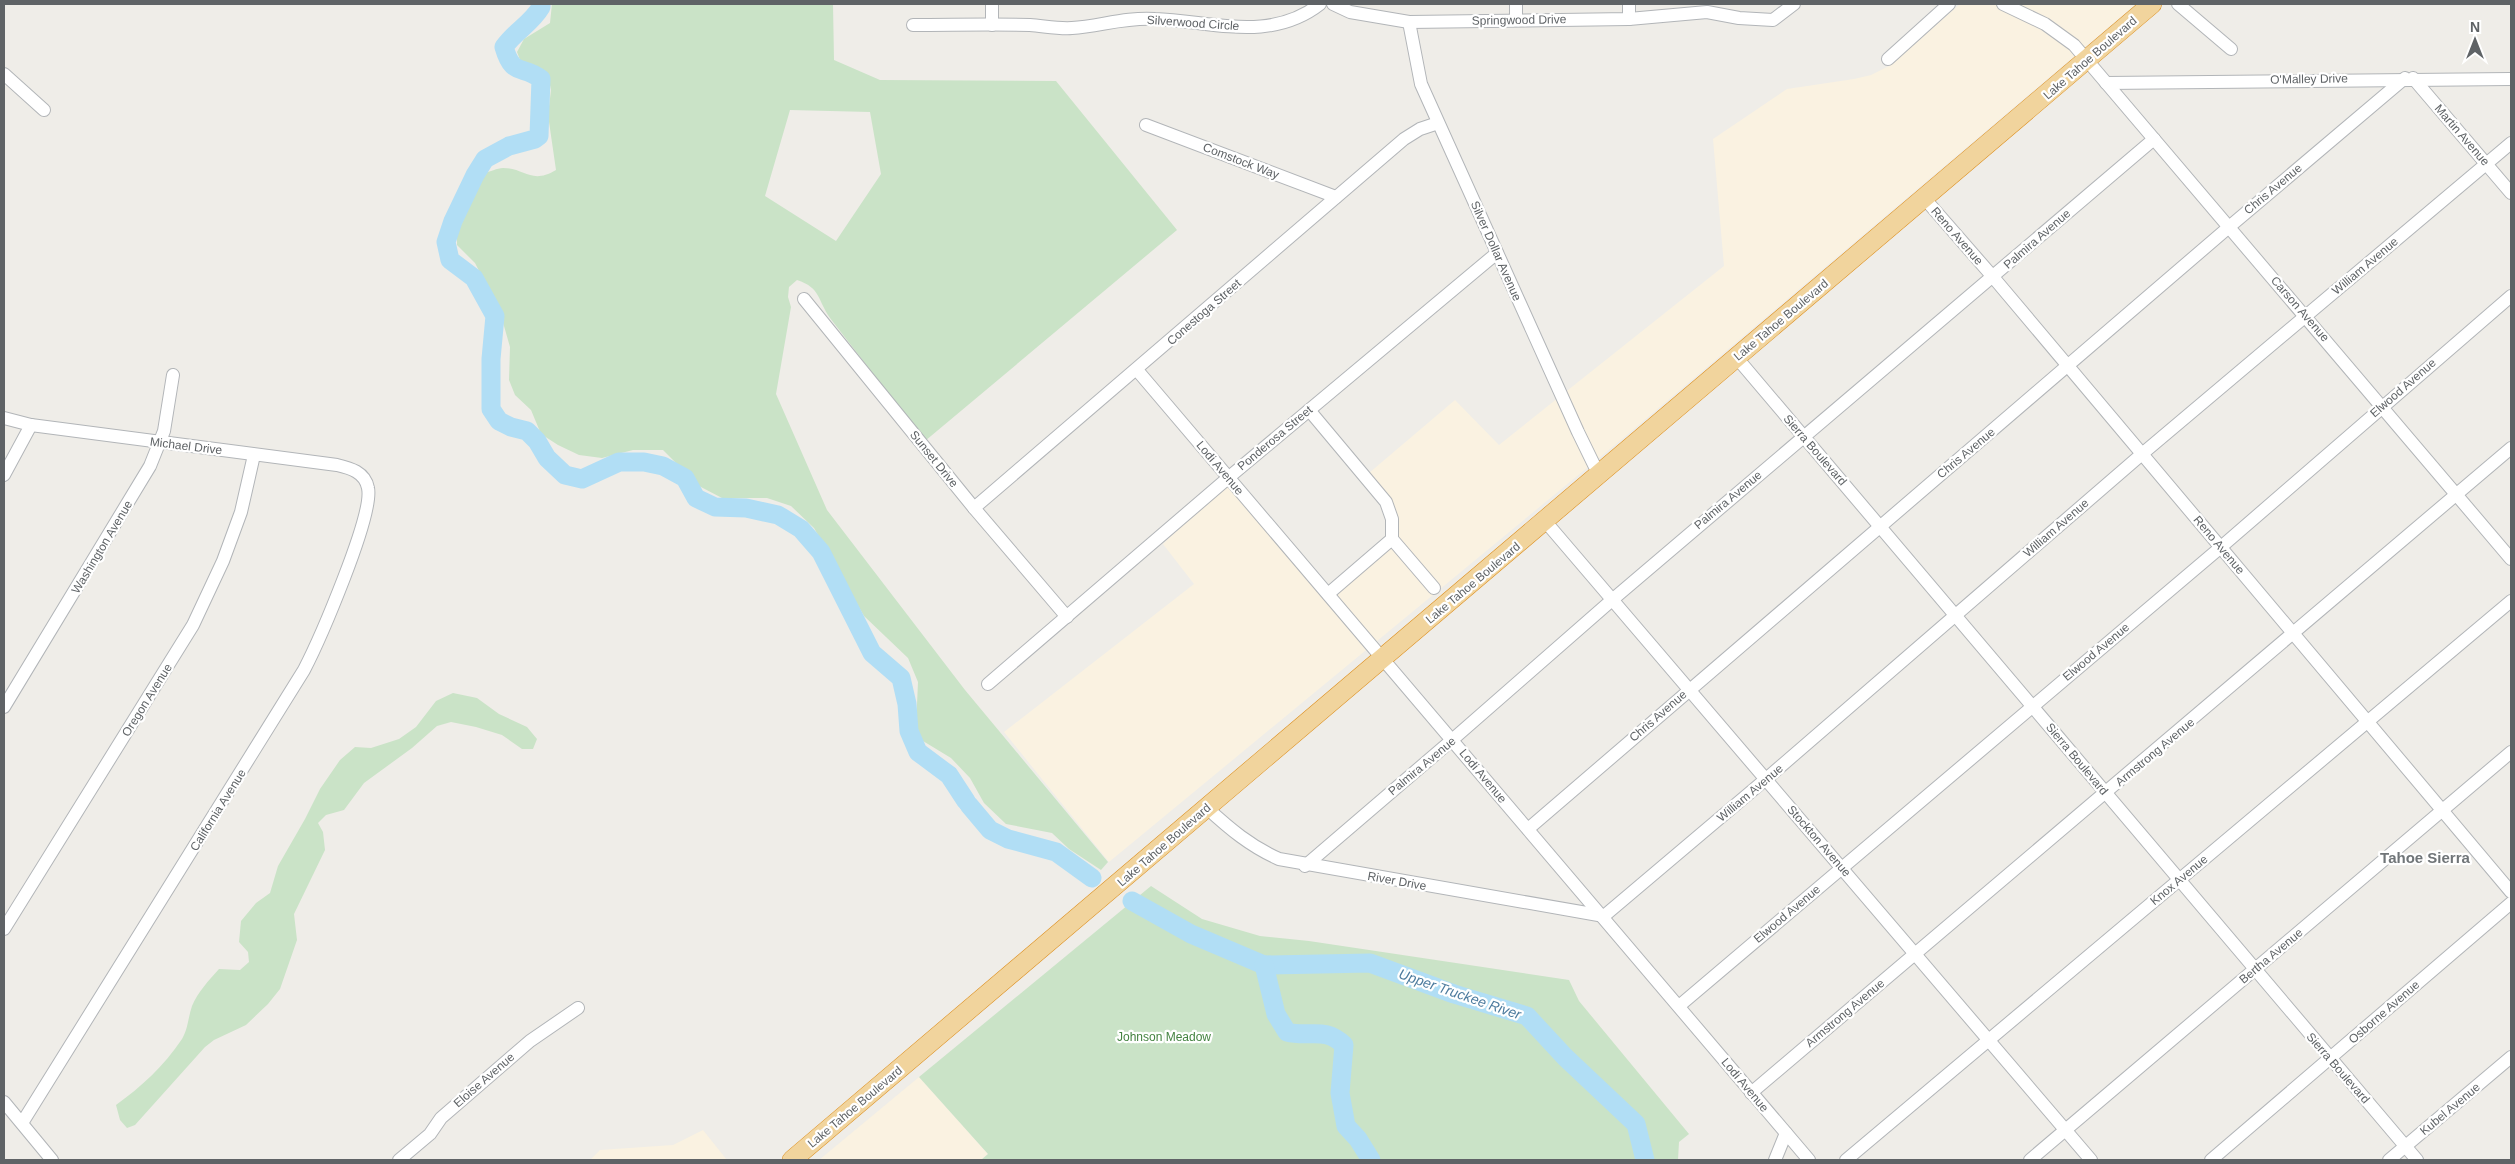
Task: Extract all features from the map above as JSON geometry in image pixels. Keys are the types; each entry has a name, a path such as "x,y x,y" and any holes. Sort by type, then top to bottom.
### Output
{"highway":[{"name":"Lake Tahoe Boulevard","path":"792,1160 1085,913 2152,4"}],"street":[{"path":"992,4 992,25"},
{"name":"Silverwood Circle","path":"912,25 992,25 1071,28 1126,20 1155,19 1228,28 1254,27 1279,24 1304,16 1320,4"},
{"name":"Springwood Drive","path":"1333,4 1350,12 1408,22 1629,19 1707,12 1739,18 1773,20 1794,4"},
{"path":"1516,4 1516,20"},
{"path":"1629,4 1629,19"},
{"path":"1888,59 1949,4"},
{"name":"Carson Avenue","path":"2003,4 2060,34 2074,45 2511,559"},
{"path":"2178,4 2231,49"},
{"name":"Silver Dollar Avenue","path":"1408,22 1421,84 1599,476"},
{"path":"4,74 44,110"},
{"name":"O'Malley Drive","path":"2106,83 2409,78 2511,79"},
{"name":"Martin Avenue","path":"2409,78 2511,193"},
{"name":"Chris Avenue","path":"1528,829 2068,367 2229,226 2409,78"},
{"name":"Conestoga Street","path":"974,508 1404,139 1420,128 1438,123"},
{"name":"Comstock Way","path":"1146,125 1336,197"},
{"name":"Palmira Avenue","path":"1305,866 1612,600 2154,139"},
{"name":"William Avenue","path":"1604,916 1766,779 2142,454 2511,143"},
{"name":"Reno Avenue","path":"1924,199 1993,277 2221,546 2511,892"},
{"name":"Ponderosa Street","path":"988,684 1228,478 1497,253"},
{"name":"Elwood Avenue","path":"1679,1006 2221,546 2511,296"},
{"name":"Sunset Drive","path":"804,299 974,508 1067,617"},
{"name":"Sierra Boulevard","path":"1737,358 2417,1160"},
{"name":"Lodi Avenue","path":"1137,370 1604,916 1809,1160"},
{"name":"Washington Avenue","path":"4,707 140,484 164,431 173,376"},
{"path":"1309,410 1386,502 1392,519 1392,539 1434,588"},
{"name":"Michael Drive","path":"4,418 31,425 337,465 356,471 365,479"},
{"path":"4,475 22,446 31,425"},
{"name":"Armstrong Avenue","path":"1752,1093 2511,448"},
{"name":"Oregon Avenue","path":"4,928 193,625 223,561 241,512 254,455"},
{"name":"California Avenue","path":"22,1123 304,670 320,640 367,507 368,487 365,479"},
{"name":"Stockton Avenue","path":"1545,521 1988,1041 2092,1160"},
{"path":"1328,594 1392,539"},
{"name":"Knox Avenue","path":"1846,1160 2511,601"},
{"name":"Bertha Avenue","path":"2030,1160 2511,752"},
{"name":"River Drive","path":"1207,808 1232,832 1255,848 1279,859 1305,866 1604,916"},
{"name":"Osborne Avenue","path":"2212,1160 2511,903"},
{"name":"Eloise Avenue","path":"399,1160 430,1134 441,1118 530,1041 578,1008"},
{"name":"Kubel Avenue","path":"2390,1160 2511,1057"},
{"path":"4,1102 52,1160"},
{"path":"1775,1160 1786,1133"}],"shaded area":[{"path":"1960,4 2136,4 1622,439 1109,862 1004,732 1194,584 1163,544 1228,482 1326,600 1396,538 1369,473 1455,400 1499,445 1724,266 1713,139 1787,89 1854,79 1871,75 1891,65"},
{"path":"919,1077 988,1154 981,1160 819,1160"},
{"path":"703,1130 727,1160 590,1160 600,1150 673,1145"}],"green space":[{"path":"552,4 833,4 834,60 880,80 1056,81 1177,230 925,441 830,318 815,291 805,283 797,280 789,287 788,297 791,307 776,394 827,510 965,690 1108,862 1101,870 1069,849 1052,833 1006,824 984,803 970,778 951,758 923,741 916,727 918,682 908,658 864,616 814,528 791,506 767,498 722,498 699,486 663,450 633,450 602,458 579,455 541,434 531,410 515,395 509,380 510,347 500,312 475,263 457,245 457,234 484,173 503,168 517,170 528,175 540,176 556,170 548,115 551,90 548,75 534,66 522,65 517,52 524,39 550,23","holes":["790,110 870,112 881,174 836,241 765,196"]},
{"path":"453,693 477,698 499,714 527,727 537,739 533,749 522,749 502,735 476,727 451,722 437,726 412,748 364,783 344,810 326,815 318,823 323,832 325,850 294,914 297,940 280,989 268,1004 246,1025 214,1040 205,1047 135,1125 127,1128 120,1120 116,1105 152,1075 175,1049 184,1035 194,1001 219,969 240,970 249,962 248,952 239,942 241,921 256,903 270,893 278,866 320,789 340,760 355,747 371,748 399,739 416,727 436,701"},
{"name":"Johnson Meadow","path":"1151,886 1202,919 1260,936 1309,941 1569,980 1579,1001 1689,1134 1679,1142 1678,1160 981,1160 988,1154 919,1077"}],"waterway":[{"name":"Upper Truckee River","path":"541,4 533,18 504,47 507,57 515,67 541,79 539,136 535,139 509,146 485,159 475,175 453,221 446,242 450,260 474,278 495,316 491,359 491,409 499,421 511,427 527,431 537,441 547,458 565,475 582,479 619,462 644,462 663,466 685,478 696,498 715,507 746,508 778,515 801,529 821,552 872,653 901,678 907,704 909,731 918,752 949,775 966,801"},
{"name":"Upper Truckee River","path":"969,805 990,830 1008,839 1056,852 1092,878"},
{"name":"Upper Truckee River","path":"1132,901 1191,934 1264,965 1370,963 1454,994 1527,1016 1565,1057 1636,1124 1645,1160"},
{"name":"Upper Truckee River","path":"1264,965 1276,1014 1287,1032 1295,1034 1323,1034 1337,1039 1344,1045 1340,1093 1346,1126 1358,1139 1371,1160"}],"district":[{"name":"Tahoe Sierra","path":"2425,858"}]}
